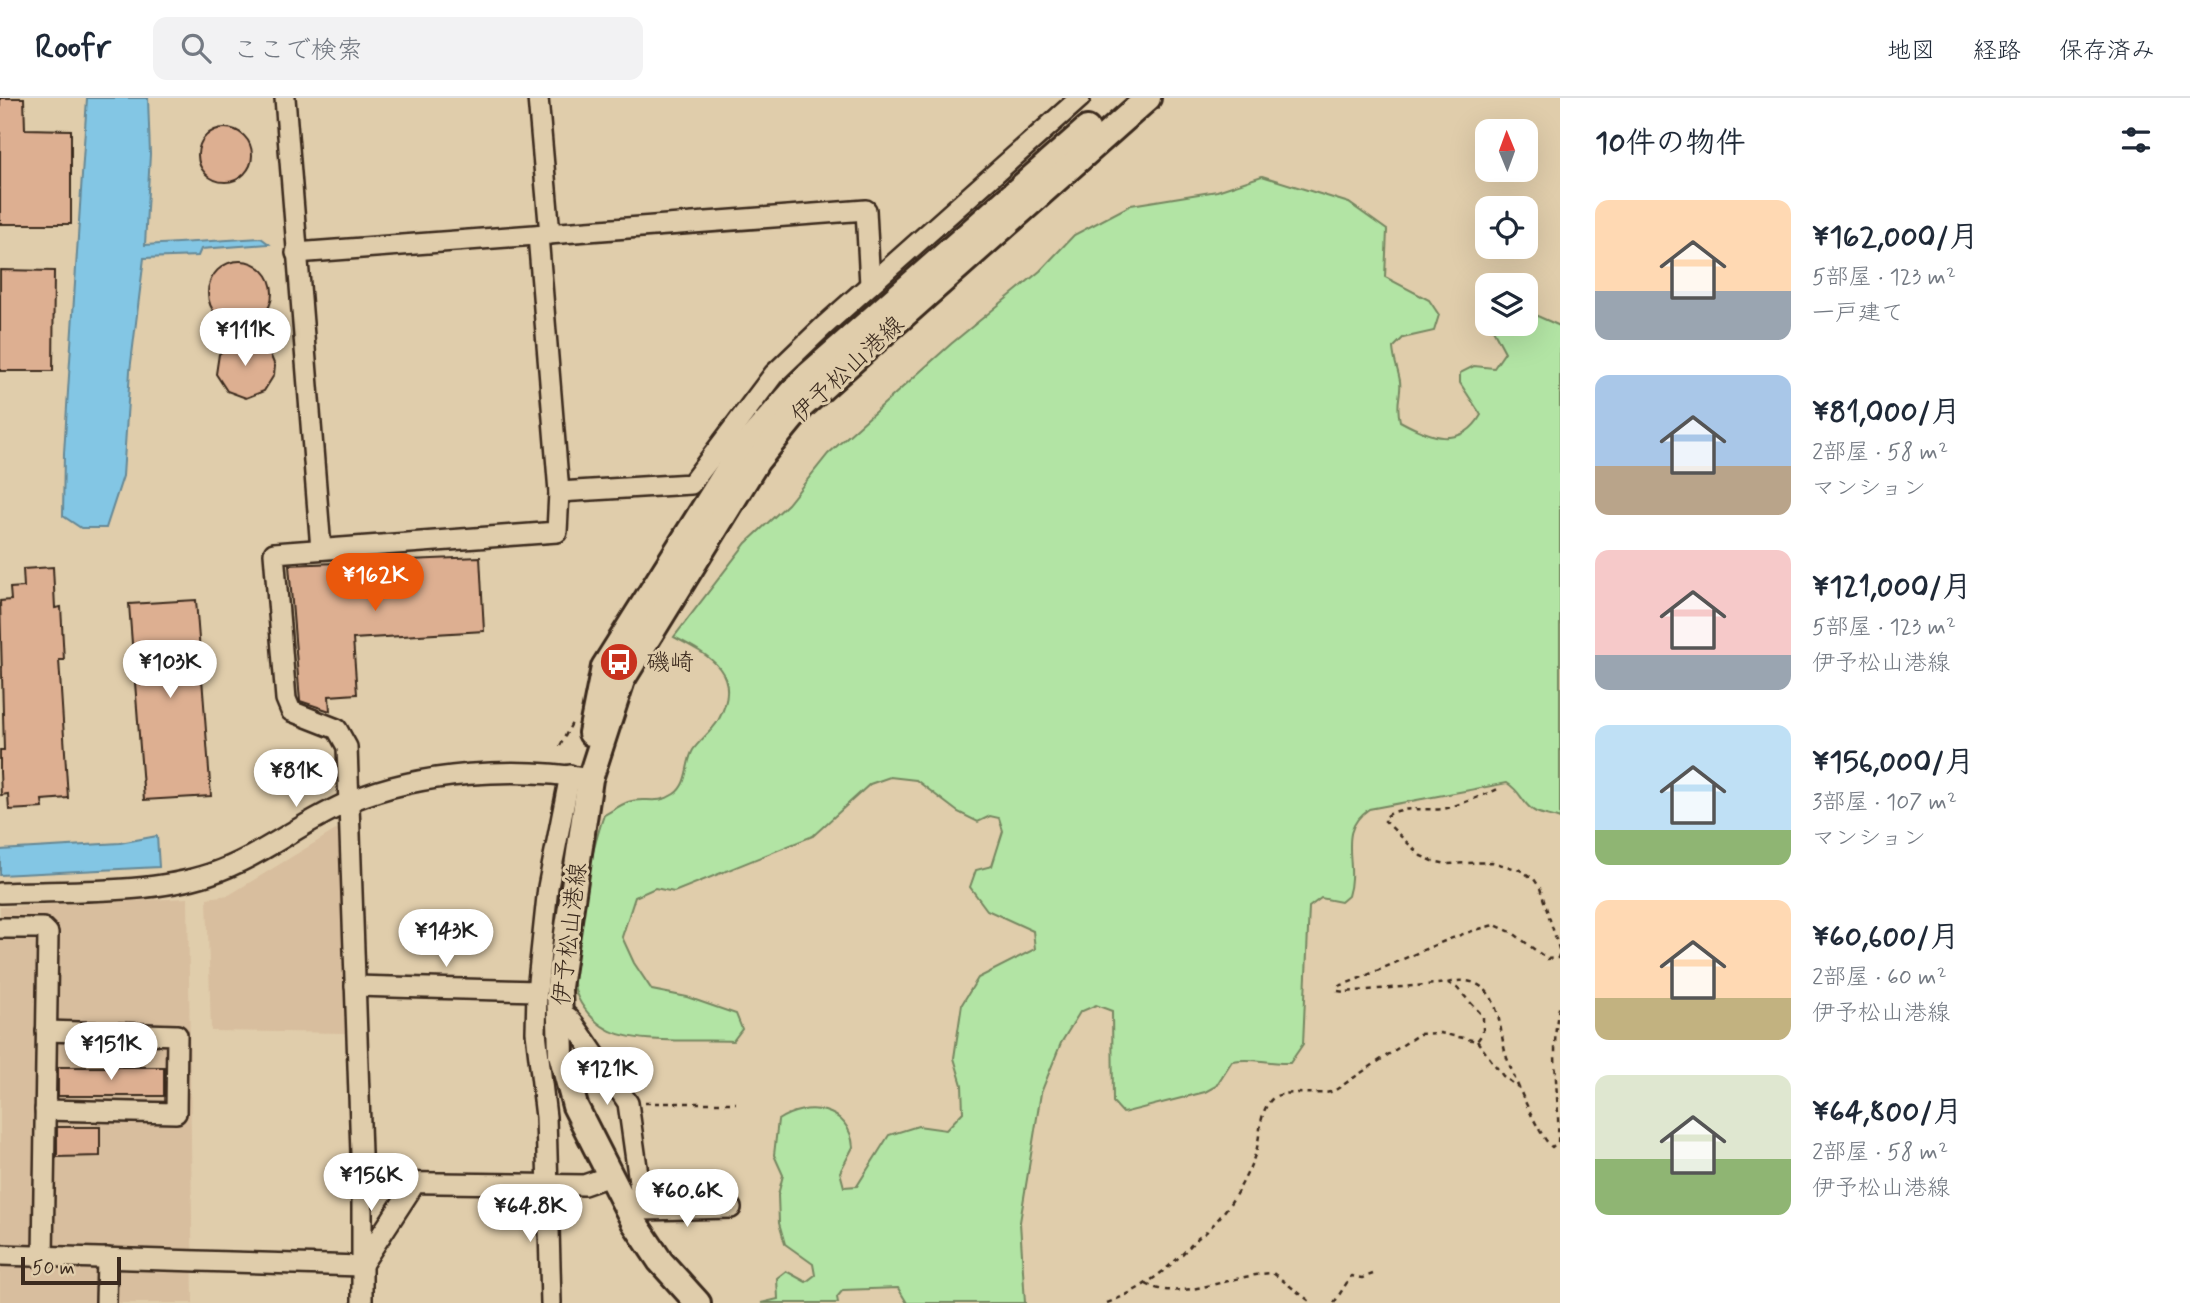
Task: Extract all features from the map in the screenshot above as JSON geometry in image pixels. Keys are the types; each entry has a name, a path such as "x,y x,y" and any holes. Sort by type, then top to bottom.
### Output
{"main road":[{"name":"伊予松山港線","path":"698,1303 660,1261 637,1213 610,1176 575,1106 567,1080 558,1014 558,987 580,777 604,667 738,454 805,378 1123,98"},
{"name":"伊予松山港線","path":"580,777 622,680 757,461 803,405 1148,98"}],"street":[{"path":"285,98 321,549"},
{"path":"362,1303 362,1182 350,801 344,736 337,729 291,711 286,699 274,553 557,532 559,492 538,98"},
{"path":"559,492 691,484 774,374 1080,98"},
{"path":"296,253 866,210 870,285"},
{"path":"0,893 159,886 209,875 256,856 350,801 417,779 460,775 580,777 548,887 537,991 536,1032 546,1117 551,1303"},
{"path":"0,928 43,928 48,933 43,1256"},
{"path":"355,986 537,991"},
{"path":"558,1014 574,1024 628,1103 637,1213 731,1208"},
{"path":"45,1110 176,1114 177,1035 46,1031"},
{"path":"362,1182 593,1184 610,1176"},
{"path":"361,1266 415,1183"},
{"path":"0,1255 361,1266"},
{"path":"106,1303 107,1258"}],"path":[{"path":"1500,788 1451,808 1394,812 1384,820 1421,856 1433,861 1447,864 1492,862 1520,870 1534,879 1560,952 1559,959 1547,959 1513,933 1495,925 1444,942 1337,989 1344,992 1455,981 1474,983 1484,988 1493,1001 1518,1087 1544,1139 1552,1147 1556,1147 1559,1119 1556,1028 1560,1004"},
{"path":"1448,983 1457,988 1483,1016 1483,1033 1477,1041"},
{"path":"1107,1303 1146,1284 1179,1261 1196,1239 1209,1230 1238,1191 1256,1152 1266,1108 1272,1098 1280,1094 1324,1095 1419,1034 1440,1033 1477,1041 1503,1076 1518,1087"},
{"path":"628,1103 736,1102"},
{"path":"1146,1284 1155,1292 1187,1296 1248,1276 1273,1273 1312,1303"},
{"path":"1334,1303 1351,1276 1362,1278 1373,1275"}],"shaded area":[{"path":"339,828 345,1033 211,1031 207,898 229,895"},
{"path":"188,898 193,1303 0,1303 0,907"}],"green space":[{"path":"1262,176 1349,203 1387,230 1385,277 1429,300 1439,315 1434,331 1403,338 1393,348 1400,381 1400,421 1422,432 1444,437 1454,436 1473,426 1481,415 1460,383 1460,373 1474,366 1494,368 1505,352 1496,336 1538,336 1538,316 1560,326 1560,819 1532,809 1507,783 1369,809 1359,818 1350,838 1351,883 1348,896 1341,902 1321,898 1309,907 1303,1044 1290,1063 1232,1061 1216,1086 1205,1092 1123,1113 1113,1102 1112,1011 1096,1005 1080,1012 1061,1043 1041,1093 1020,1222 1025,1303 907,1303 898,1288 843,1290 837,1297 838,1303 761,1303 778,1299 777,1278 786,1271 806,1282 815,1275 813,1264 785,1244 779,1223 778,1195 783,1175 774,1155 778,1120 801,1110 813,1109 835,1115 844,1123 850,1133 853,1147 840,1172 844,1187 857,1186 889,1135 918,1126 946,1130 963,1112 962,1085 954,1058 962,1004 978,978 1035,949 1033,931 987,910 970,887 976,870 992,866 1003,831 999,818 990,816 978,822 958,812 916,780 890,777 870,784 813,836 674,892 655,888 635,897 622,937 634,963 652,990 687,997 736,1014 742,1029 733,1041 633,1037 607,1029 597,1022 576,993 574,956 581,904 604,815 628,802 668,798 679,790 693,750 718,721 725,705 727,691 720,668 674,637 746,543 788,504 828,454 951,344 1040,271 1074,235 1131,205 1217,191"}],"water":[{"path":"87,98 148,98 150,154 145,245 261,238 269,244 201,249 198,256 144,258 130,371 123,476 106,528 81,528 63,516 64,453"},
{"path":"157,836 159,867 0,875 0,850 120,843"}],"building":[{"path":"0,98 24,98 25,129 71,130 71,224 0,224"},
{"path":"225,128 244,136 252,155 244,174 225,182 206,174 198,155 206,136"},
{"path":"240,261 258,267 266,275 272,293 266,311 258,319 240,325 222,319 214,311 208,293 214,275 222,267"},
{"path":"0,270 54,271 53,371 0,371"},
{"path":"243,335 268,349 275,366 274,375 264,391 246,398 227,391 216,374 219,354"},
{"path":"480,557 484,631 353,639 357,694 329,696 330,711 300,701 289,565"},
{"path":"53,567 55,608 61,607 64,660 59,660 68,798 42,800 43,808 9,810 8,794 1,795 0,772 0,750 4,750 0,601 11,600 10,588 24,587 23,569"},
{"path":"196,600 211,796 144,800 129,604"},
{"path":"58,1067 164,1067 164,1096 58,1096"},
{"path":"57,1127 100,1127 100,1156 57,1157"}],"place":[{"name":"磯崎","path":"619,662"}]}
